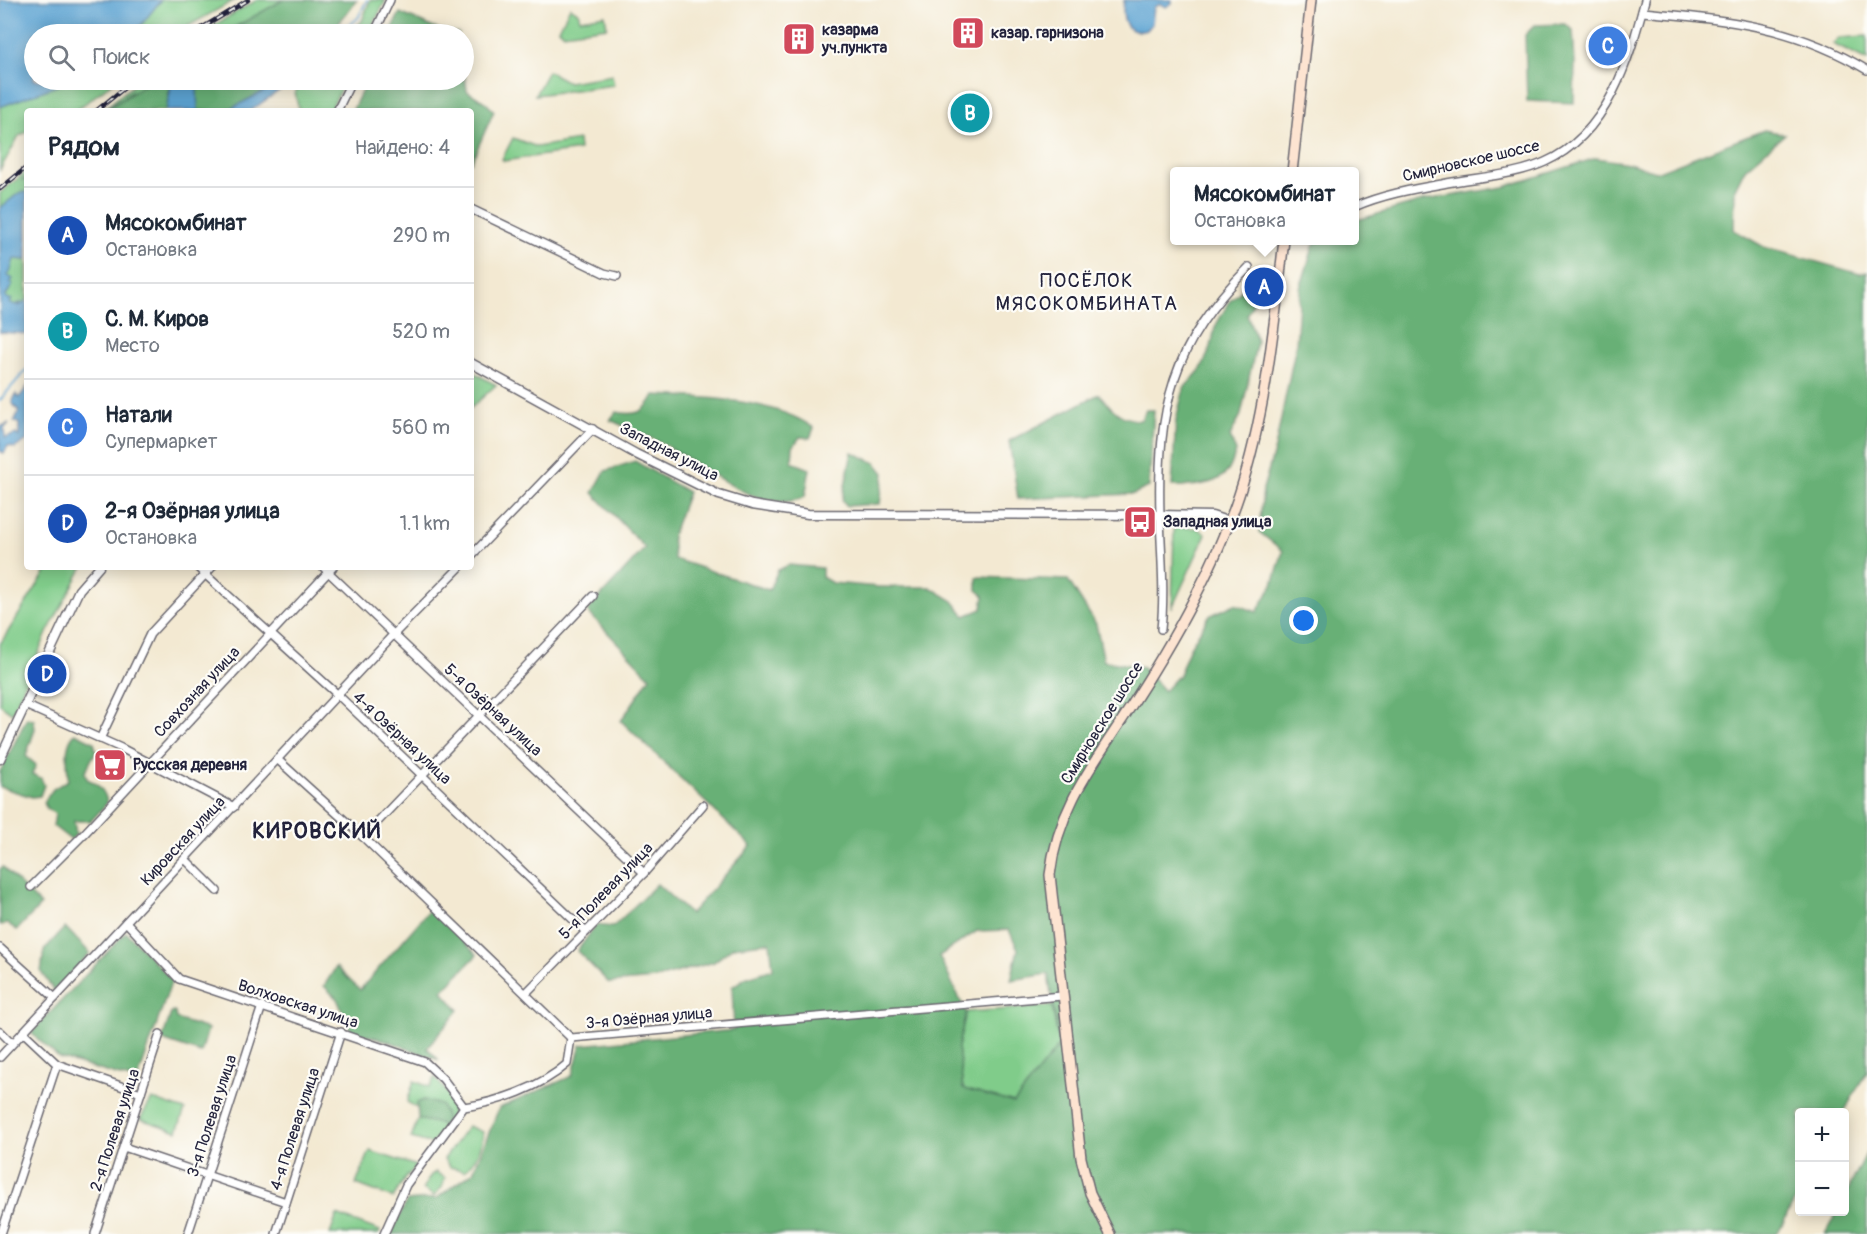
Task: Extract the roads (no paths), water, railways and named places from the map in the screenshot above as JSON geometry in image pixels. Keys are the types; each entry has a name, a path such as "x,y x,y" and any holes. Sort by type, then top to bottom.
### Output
{"main road":[{"path":"1292,167 1311,0"},
{"name":"Смирновское шоссе","path":"1110,1234 1090,1193 1081,1158 1050,875 1053,845 1065,813 1086,774 1149,677 1192,602 1230,522 1247,468 1262,400 1283,245"}],"street":[{"path":"379,24 390,0"},
{"name":"Смирновское шоссе","path":"1359,205 1401,192 1534,166 1561,153 1588,129 1609,101 1625,66 1645,0"},
{"path":"1642,12 1711,19 1781,31 1826,48 1867,70"},
{"path":"338,108 347,90"},
{"path":"474,210 604,273 617,276"},
{"path":"1161,629 1164,599 1160,447 1165,406 1176,369 1201,322 1249,267"},
{"name":"Западная улица","path":"474,365 636,454 719,495 771,509 808,514 1212,516 1230,522"},
{"path":"474,553 593,429"},
{"path":"0,759 79,590 96,570"},
{"name":"4-я Озёрная улица","path":"200,570 338,695 586,932"},
{"path":"100,739 150,634 209,570"},
{"name":"Совхозная улица","path":"31,887 271,633 327,570"},
{"name":"5-я Озёрная улица","path":"329,570 392,636 481,715 644,873"},
{"name":"Кировская улица","path":"0,1057 392,636 457,570"},
{"path":"363,837 593,596"},
{"path":"25,705 100,739 234,807"},
{"name":"3-я Озёрная улица","path":"277,759 363,837 571,1038 1062,996"},
{"name":"5-я Полевая улица","path":"526,993 644,873 703,805"},
{"path":"185,859 217,891"},
{"name":"Волховская улица","path":"126,922 179,979 425,1062 443,1079 464,1107"},
{"path":"0,948 55,998"},
{"name":"3-я Полевая улица","path":"188,1234 262,1006"},
{"path":"0,1031 12,1043"},
{"path":"23,1032 57,1064 141,1093"},
{"name":"4-я Полевая улица","path":"276,1234 341,1032"},
{"name":"2-я Полевая улица","path":"95,1234 160,1034"},
{"path":"384,1234 406,1185 464,1107 490,1104 556,1074 567,1064 571,1038"},
{"path":"1,1234 57,1064"},
{"path":"124,1147 286,1202"}],"water":[{"path":"0,0 161,0 142,24 24,24 24,90 45,90 0,107"},
{"path":"1124,0 1172,0 1172,3 1166,7 1160,4 1154,7 1152,24 1147,30 1134,31 1129,28 1124,19"},
{"path":"170,90 197,90 198,108 167,108"},
{"path":"267,90 280,90 254,108 232,108"},
{"path":"24,192 24,260 14,259 10,273 7,275 13,279 10,283 13,284 5,297 12,300 9,303 16,305 20,303 19,306 24,302 24,334 0,332 0,208 19,193"},
{"path":"24,391 24,442 15,448 8,446 4,453 0,451 0,427 9,423 4,429 5,438 16,434 19,437 19,423 14,422 19,411 12,403 16,394 19,398"}],"waterway":[{"path":"351,24 358,18 367,0"},
{"path":"0,400 24,372"}],"railway":[{"path":"208,24 248,0"},
{"path":"100,108 122,90"},
{"path":"0,189 24,169"}],"place":[{"name":"казар. гарнизона","path":"968,33"},
{"name":"казарма уч.пункта","path":"799,39"},
{"name":"Натали","path":"1608,46"},
{"name":"С. М. Киров","path":"970,113"},
{"name":"Мясокомбинат","path":"1264,287"},
{"name":"Западная улица","path":"1140,522"},
{"name":"2-я Озёрная улица","path":"47,674"},
{"name":"Русская деревня","path":"110,765"}],"district":[{"name":"ПОСЁЛОК МЯСОКОМБИНАТА","path":"1087,292"},
{"name":"КИРОВСКИЙ","path":"317,831"}]}
